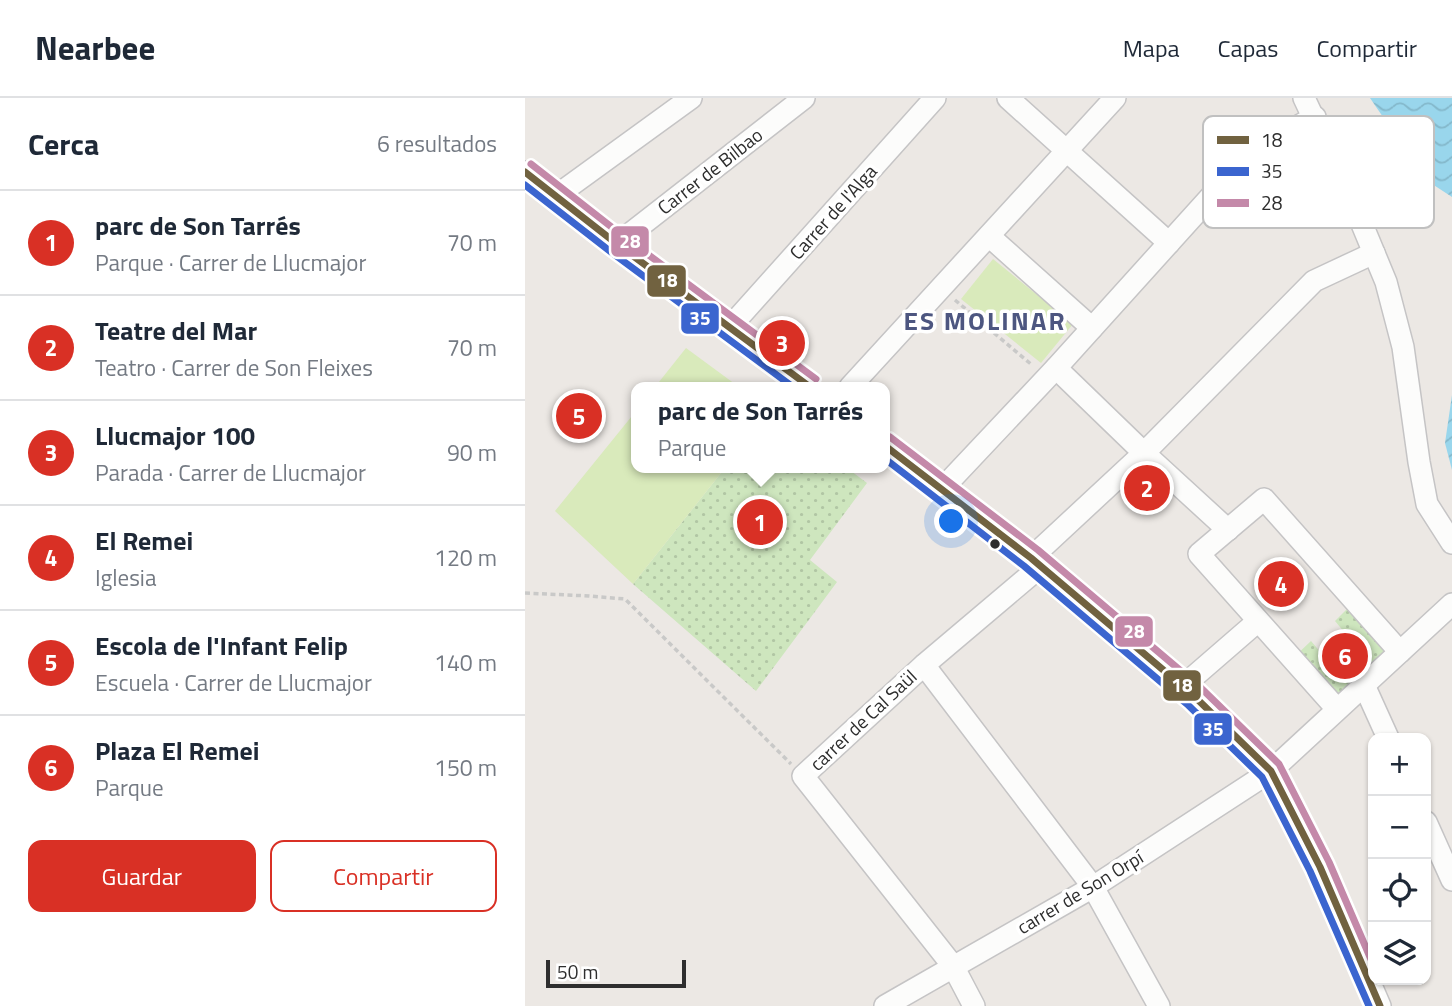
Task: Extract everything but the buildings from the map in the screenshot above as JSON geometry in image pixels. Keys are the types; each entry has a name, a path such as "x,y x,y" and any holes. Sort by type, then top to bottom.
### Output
{"street":[{"path":"556,196 691,98"},
{"name":"Carrer de Bilbao","path":"617,244 804,98"},
{"name":"Carrer de l'Alga","path":"730,327 935,98"},
{"path":"1008,98 1169,243"},
{"path":"855,382 1115,98"},
{"path":"1304,98 1314,116"},
{"path":"525,172 803,382"},
{"path":"942,489 1203,206"},
{"path":"1363,228 1386,282 1403,347 1427,504 1452,543"},
{"path":"989,236 1092,328"},
{"name":"carrer de Cal Saül","path":"803,776 1036,562 1314,281 1374,253"},
{"path":"1051,373 1228,530"},
{"path":"890,450 1036,562 1183,686 1271,771 1320,867 1380,1006"},
{"path":"1337,709 1199,554 1264,499 1400,652"},
{"name":"carrer de Son Orpí","path":"885,1006 1093,887 1271,771 1400,652 1451,610"},
{"path":"1183,686 1258,621"},
{"path":"923,665 1093,887 1159,1006"},
{"path":"1364,685 1386,733"},
{"path":"803,776 953,966 974,1006"},
{"path":"1431,833 1452,880"}],"path":[{"path":"941,288 1051,373"},
{"path":"525,593 625,599 803,776"}],"green space":[{"path":"993,259 1073,324 1041,363 961,299"},
{"path":"686,348 732,382 659,382"},
{"path":"631,417 631,473 721,473 633,584 555,511"},
{"path":"721,473 854,473 867,483 810,560 837,582 756,691 633,584"},
{"path":"1355,601 1400,652 1337,709 1292,659 1311,641 1322,654 1345,633 1335,621"}],"water":[{"path":"1370,98 1452,98 1452,197 1434,185 1434,116 1382,116"},
{"path":"1452,395 1452,470 1445,443"}],"transit line":[{"name":"28","path":"531,164 816,379"},
{"name":"18","path":"525,172 803,382"},
{"name":"35","path":"525,185 786,382"},
{"name":"28","path":"890,437 1038,550 1201,688 1279,764 1329,862 1368,952"},
{"name":"18","path":"890,450 1031,558 1194,696 1271,771 1320,867 1380,1006"},
{"name":"35","path":"890,463 1024,566 1187,704 1262,777 1310,871 1369,1006"}],"place":[{"name":"Llucmajor 100","path":"782,343"},
{"name":"Escola de l'Infant Felip","path":"579,416"},
{"name":"Teatre del Mar","path":"1147,488"},
{"name":"parc de Son Tarrés","path":"760,522"},
{"name":"El Remei","path":"1281,584"},
{"name":"Plaza El Remei","path":"1345,656"}],"district":[{"name":"ES MOLINAR","path":"985,321"}]}
